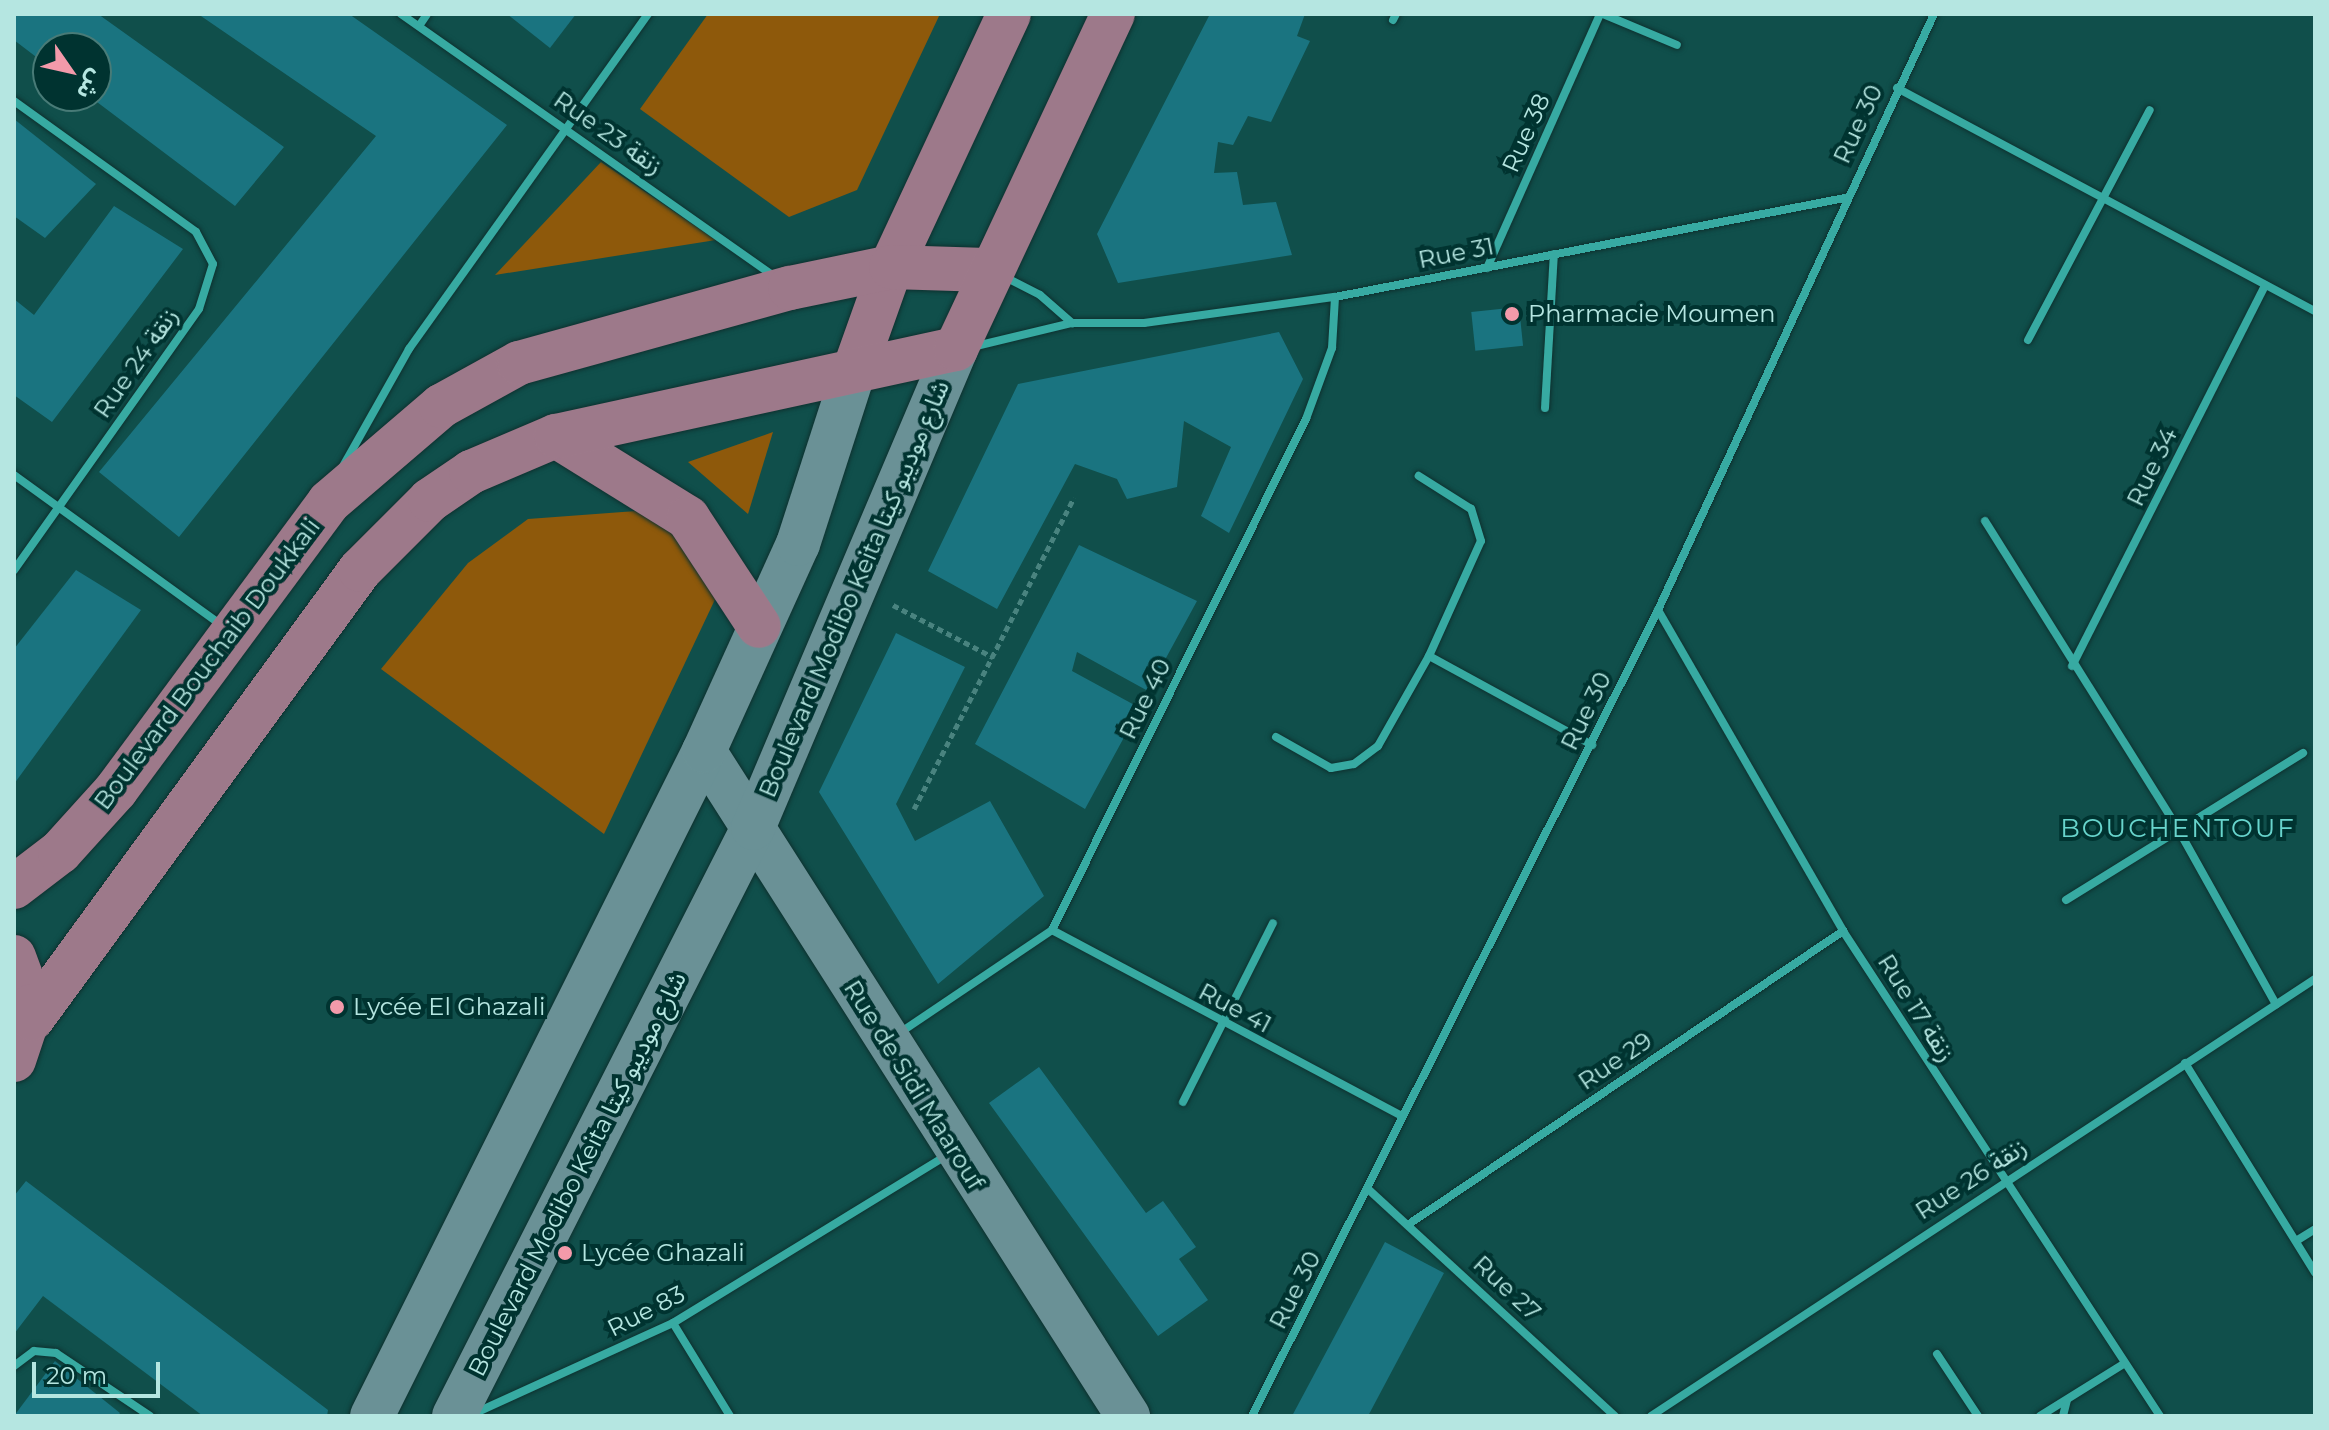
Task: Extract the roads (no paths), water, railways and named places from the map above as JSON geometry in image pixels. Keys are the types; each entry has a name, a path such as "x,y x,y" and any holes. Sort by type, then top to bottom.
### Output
{"main road":[{"path":"372,1416 704,751 813,503 855,368 891,267 1009,14"},
{"name":"Boulevard Modibo Keita شارع موديبو كيتا","path":"454,1416 753,828 860,587 987,270 1113,14"},
{"name":"Boulevard Bouchaib Doukkali","path":"14,887 60,852 116,790 228,630 329,502 405,430 519,363 790,288 891,267 987,270"},
{"path":"14,1060 32,1019 360,570 430,500 471,472 556,436 855,368 956,349"},
{"path":"556,436 688,518 759,626"},
{"name":"Rue de Sidi Maarouf","path":"704,751 954,1150 1128,1416"},
{"path":"14,957 31,993 32,1019"}],"street":[{"name":"Rue 23 زنقة","path":"401,14 569,128 790,288"},
{"path":"419,26 427,14"},
{"path":"329,502 351,445 409,349 648,14"},
{"path":"1601,14 1677,45"},
{"name":"Rue 38","path":"1487,268 1601,14"},
{"name":"Rue 30","path":"1252,1416 1369,1190 1402,1116 1658,610 1845,198 1934,14"},
{"path":"1897,88 2315,311"},
{"name":"Rue 24 زنقة","path":"14,101 196,232 213,264 199,309 58,509"},
{"path":"2028,340 2100,198 2150,110"},
{"name":"Rue 31","path":"956,349 1072,323 1144,323 1335,297 1845,198"},
{"path":"1545,408 1554,254"},
{"path":"987,270 1024,285 1072,323"},
{"name":"Rue 34","path":"2072,666 2265,285"},
{"name":"Rue 40","path":"886,1043 1052,930 1306,419 1332,348 1335,297"},
{"path":"14,475 228,630"},
{"path":"1276,737 1331,768 1354,764 1378,746 1429,656 1481,541 1471,509 1419,476"},
{"path":"14,570 58,509"},
{"path":"1985,521 2072,666 2178,829 2276,1004"},
{"name":"Rue 17 زنقة","path":"1658,610 1843,931 2003,1182 2160,1416"},
{"path":"1429,656 1592,745"},
{"path":"2066,900 2303,753"},
{"path":"1183,1102 1273,923"},
{"name":"Rue 41","path":"1052,930 1221,1025 1402,1116"},
{"name":"Rue 29","path":"1409,1224 1843,931"},
{"name":"Rue 26 زنقة","path":"1651,1416 2315,979"},
{"path":"2185,1063 2315,1273"},
{"name":"Rue 83","path":"469,1416 673,1323 954,1150"},
{"name":"Rue 27","path":"1369,1190 1615,1416"},
{"path":"2296,1241 2315,1229"},
{"path":"673,1323 730,1416"},
{"path":"14,1366 34,1351 56,1353 150,1416"},
{"path":"1937,1354 1978,1416"},
{"path":"2040,1416 2125,1363"},
{"path":"2063,1416 2067,1399"}],"place":[{"name":"Pharmacie Moumen","path":"1512,314"},
{"name":"Lycée El Ghazali","path":"337,1007"},
{"name":"Lycée Ghazali","path":"565,1253"}],"district":[{"name":"BOUCHENTOUF","path":"2178,829"}]}
